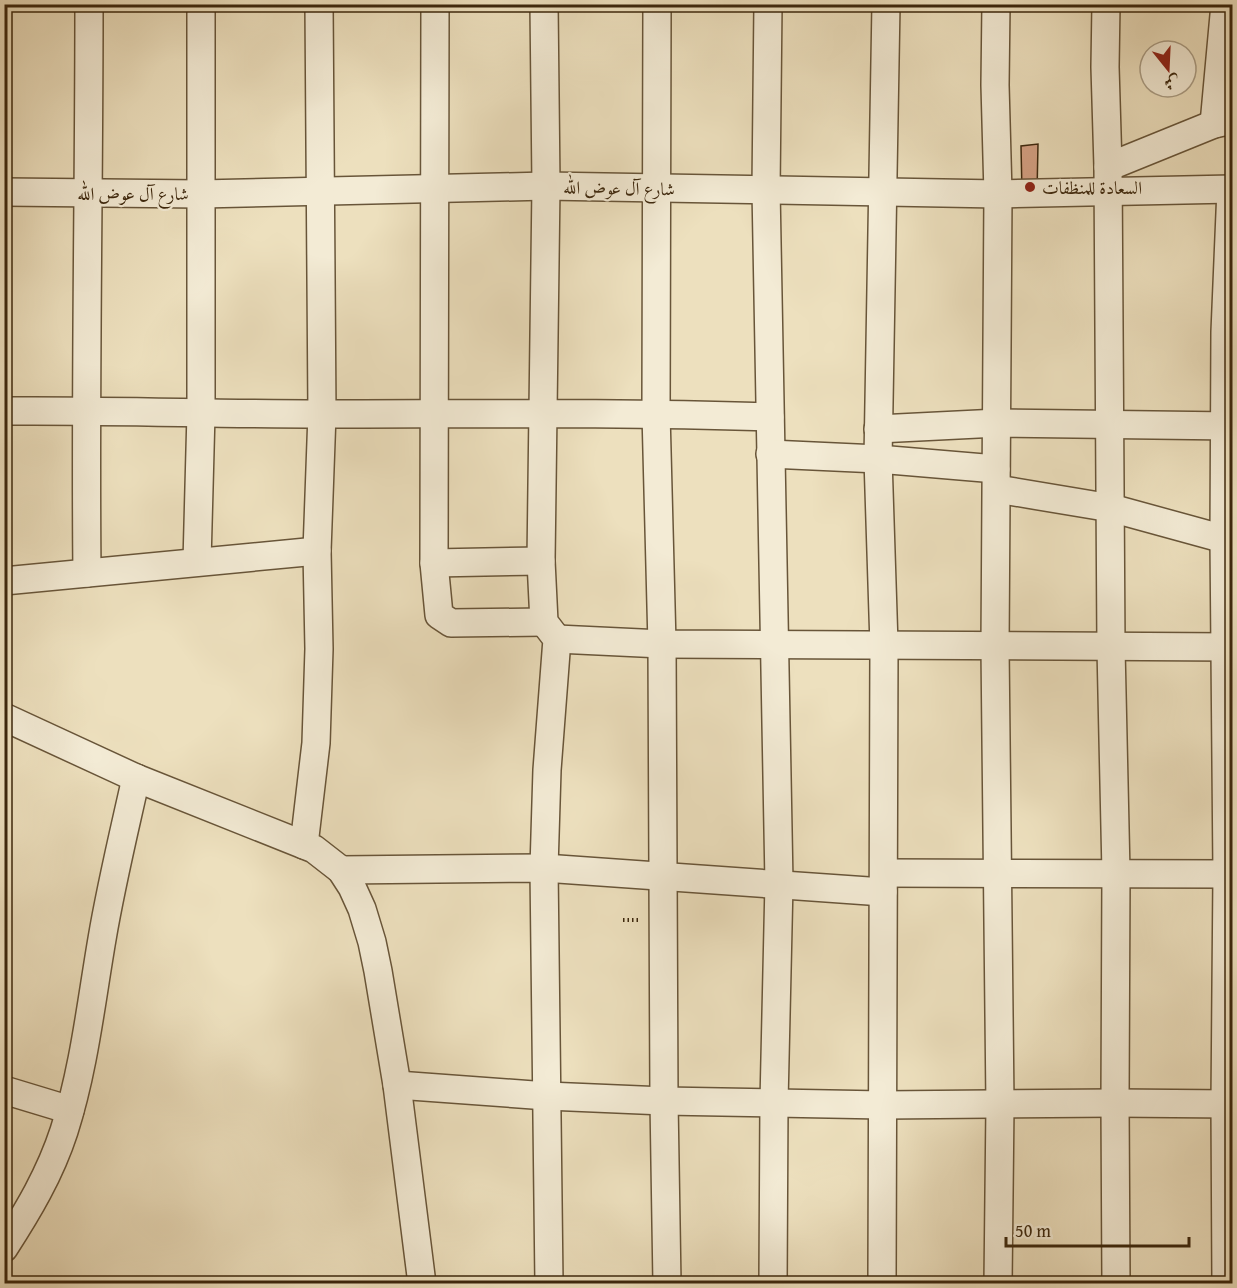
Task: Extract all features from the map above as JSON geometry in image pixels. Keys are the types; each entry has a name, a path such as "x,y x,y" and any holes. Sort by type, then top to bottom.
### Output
{"street":[{"path":"87,573 89,4"},
{"path":"197,562 201,413 201,4"},
{"path":"304,844 316,743 319,649 317,551 322,414 319,4"},
{"path":"435,4 434,563 439,615 450,623 550,631 662,644 1228,647"},
{"path":"544,4 546,186 541,561 550,631 544,868 549,1284"},
{"path":"657,4 656,413 662,644 664,1101 668,1284"},
{"path":"768,4 766,189 779,883 773,1284"},
{"path":"882,1284 884,645 878,429 886,4"},
{"path":"996,4 998,423 995,647 1000,1105 998,1284"},
{"path":"1106,4 1111,648 1116,873 1116,1284"},
{"path":"1108,180 1223,122 1225,4"},
{"name":"شارع آل عوض الله","path":"4,192 201,194 546,186 998,194 1108,180 1232,189"},
{"path":"1226,1284 1230,874 1229,426 1225,332 1232,189"},
{"path":"4,411 322,414 656,413 770,417"},
{"path":"878,429 998,423 1229,426"},
{"path":"770,454 878,459 997,479 1111,507 1228,542"},
{"path":"4,581 317,551"},
{"path":"434,563 541,561"},
{"path":"4,717 136,778 304,844 331,860 341,870 352,887 372,942 397,1084 422,1284"},
{"path":"4,1248 46,1178 70,1110 86,1035 109,899 136,778"},
{"path":"341,870 544,868 779,883 883,882 998,874 1230,874"},
{"path":"397,1084 547,1096 664,1101 883,1105 1229,1104"},
{"path":"4,1090 70,1110"}],"building":[{"path":"1038,144 1037,193 1022,193 1021,146"}],"place":[{"name":"السعادة للمنظفات","path":"1030,187"}]}
